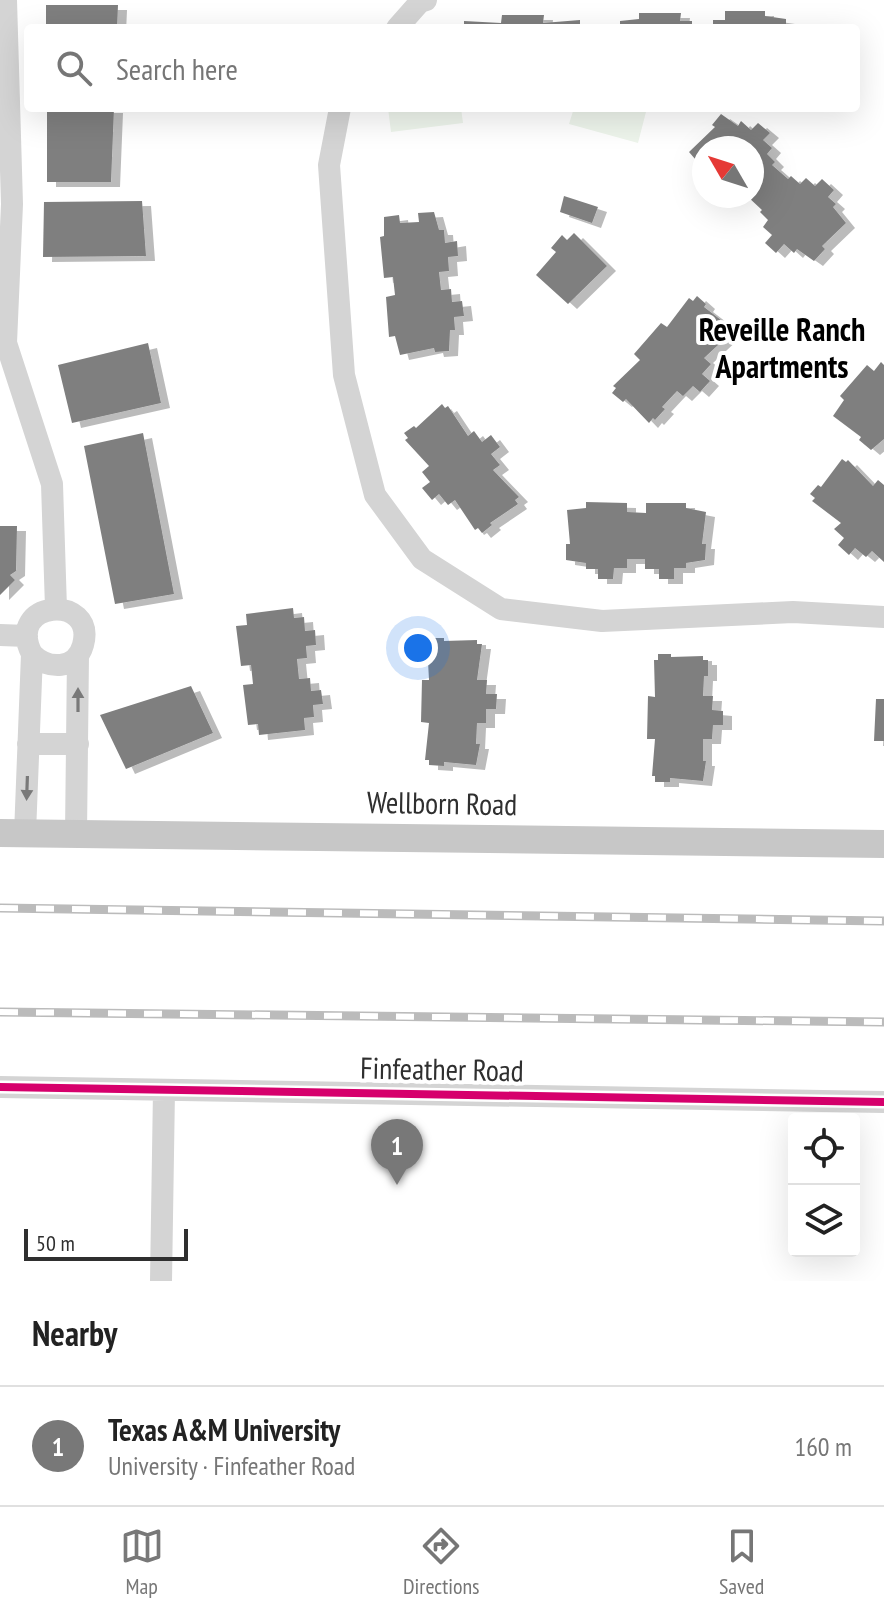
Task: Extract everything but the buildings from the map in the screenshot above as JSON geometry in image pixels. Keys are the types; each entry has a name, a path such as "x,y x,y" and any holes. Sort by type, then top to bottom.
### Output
{"main road":[{"name":"Wellborn Road","path":"13,834 884,844"}],"street":[{"path":"6,0 12,204 6,343 52,484 56,608"},
{"path":"401,24 420,2 426,0"},
{"path":"339,112 329,165 344,375 375,495 422,559 501,609 602,621 793,612 884,617"},
{"path":"13,834 28,744 33,619 56,608 70,612 80,623 84,636 78,655 76,834"},
{"path":"0,635 30,645 39,660 55,666 72,661 78,655"},
{"path":"28,744 78,744"},
{"name":"Finfeather Road","path":"0,1087 884,1102"},
{"path":"161,1281 164,1090"}],"shaded area":[{"path":"388,112 462,112 463,123 391,132"},
{"path":"573,112 646,112 638,143 569,124"}],"railway":[{"path":"0,908 884,921"},
{"path":"0,1012 884,1022"}],"cycle path":[{"path":"0,1087 884,1102"}],"place":[{"name":"Texas A&M University","path":"397,1185"}],"district":[{"name":"Reveille Ranch Apartments","path":"782,348"}]}
